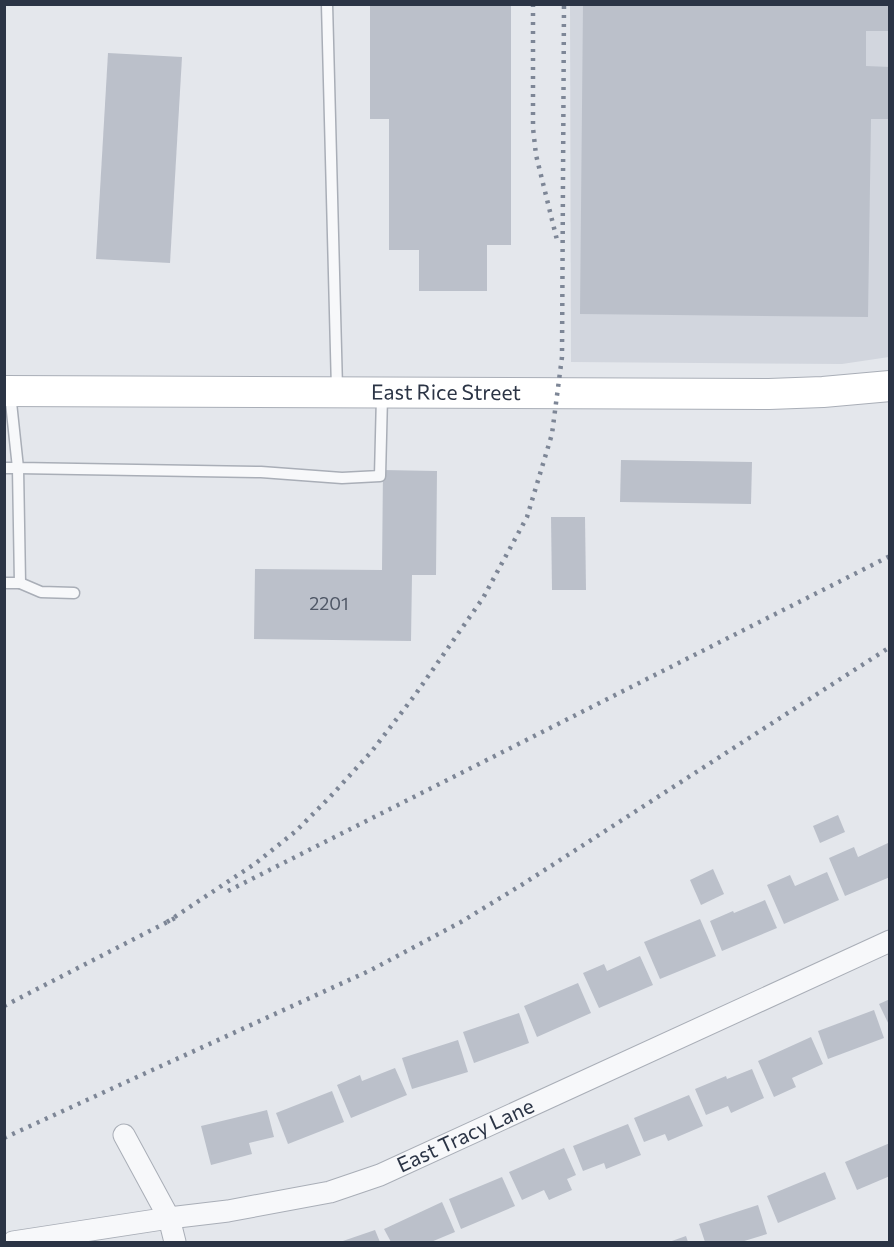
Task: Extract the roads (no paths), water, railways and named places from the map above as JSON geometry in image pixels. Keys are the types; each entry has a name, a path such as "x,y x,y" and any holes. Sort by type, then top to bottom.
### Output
{"main road":[{"name":"East Rice Street","path":"7,391 769,394 890,386"}],"street":[{"name":"East Tracy Lane","path":"13,1242 228,1211 330,1192 380,1175 890,941"},
{"path":"124,1135 169,1218 175,1242"}],"lane":[{"path":"327,4 337,392"},
{"path":"7,391 18,468 20,583"},
{"path":"4,468 261,472 342,478 380,476 382,392"},
{"path":"4,583 20,583 41,592 74,593"}],"railway":[{"path":"533,4 533,128 536,155 557,240"},
{"path":"167,922 256,863 296,831 372,751 415,695 483,598 527,517 552,434 562,357 564,4"},
{"path":"228,891 890,556"},
{"path":"4,1138 371,970 461,922 890,647"},
{"path":"4,1006 175,918"}]}
